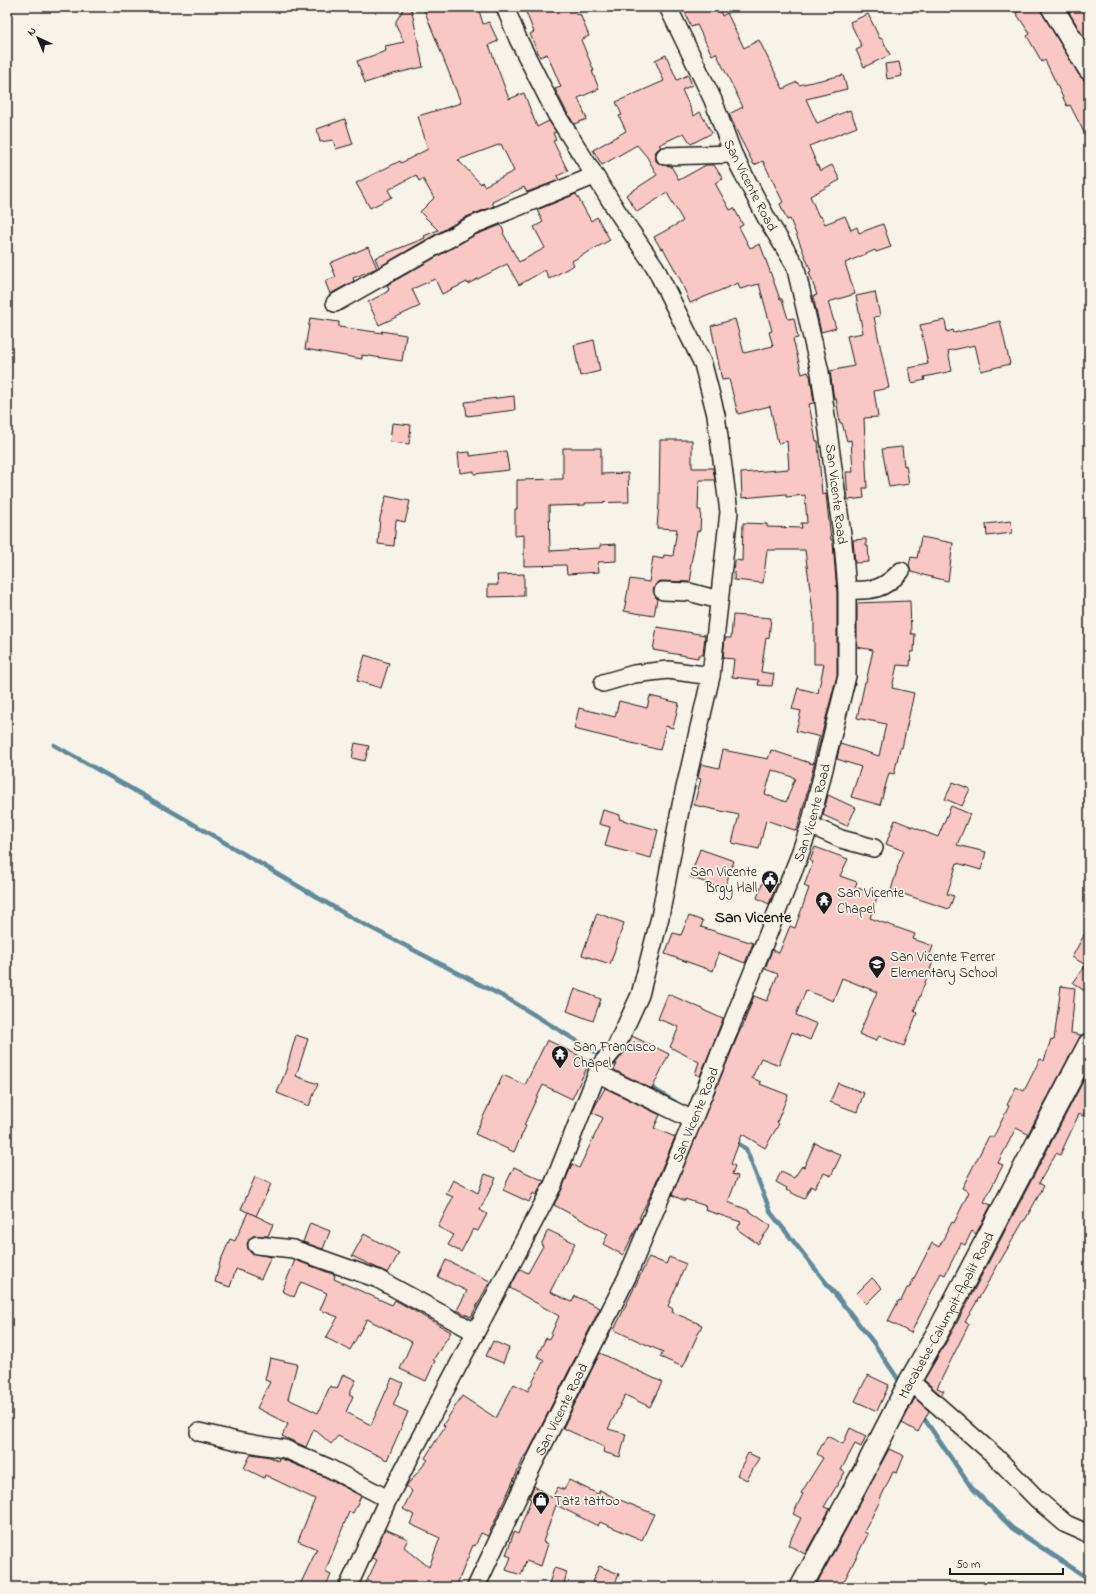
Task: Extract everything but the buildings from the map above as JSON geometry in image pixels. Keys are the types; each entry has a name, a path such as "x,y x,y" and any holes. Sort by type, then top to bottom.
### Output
{"main road":[{"path":"1052,7 1089,69"},
{"name":"Macabebe-Calumpit-Apalit Road","path":"801,1587 864,1471 910,1381 940,1328 1089,1044"}],"street":[{"path":"348,1587 388,1498 553,1185 598,1070 616,1047 640,994 660,917 681,805 711,676 729,512 716,415 703,364 655,267 594,176 556,114 518,39 505,7"},
{"name":"San Vicente Road","path":"476,1587 531,1469 628,1275 695,1115 797,862 810,825 847,676 847,590 841,526 820,372 795,265 767,218 733,154 713,100 668,7"},
{"path":"665,156 733,154"},
{"path":"335,303 471,226 594,176"},
{"path":"847,590 863,591 878,588 889,583 901,571"},
{"path":"663,591 689,592 719,600"},
{"path":"603,683 634,674 668,670 711,676"},
{"path":"810,825 841,839 874,848"},
{"path":"598,1070 695,1115"},
{"path":"257,1245 293,1249 378,1279 475,1332"},
{"path":"910,1381 995,1456 1038,1500 1066,1524 1089,1534"},
{"path":"199,1432 241,1442 285,1449 329,1468 388,1498"}],"waterway":[{"path":"54,745 185,819 352,918 510,1000 621,1068"},
{"path":"647,1085 675,1102"},
{"path":"735,1141 746,1149 771,1213 873,1342 902,1385"},
{"path":"921,1414 971,1487 1012,1528 1089,1579"}],"place":[{"name":"San Vicente Brgy Hall","path":"770,894"},
{"name":"San Vicente Chapel","path":"824,915"},
{"name":"San Vicente Ferrer Elementary School","path":"877,979"},
{"name":"San Francisco Chapel","path":"560,1069"},
{"name":"Tatz tattoo","path":"541,1515"}],"district":[{"name":"San Vicente","path":"753,916"}]}
